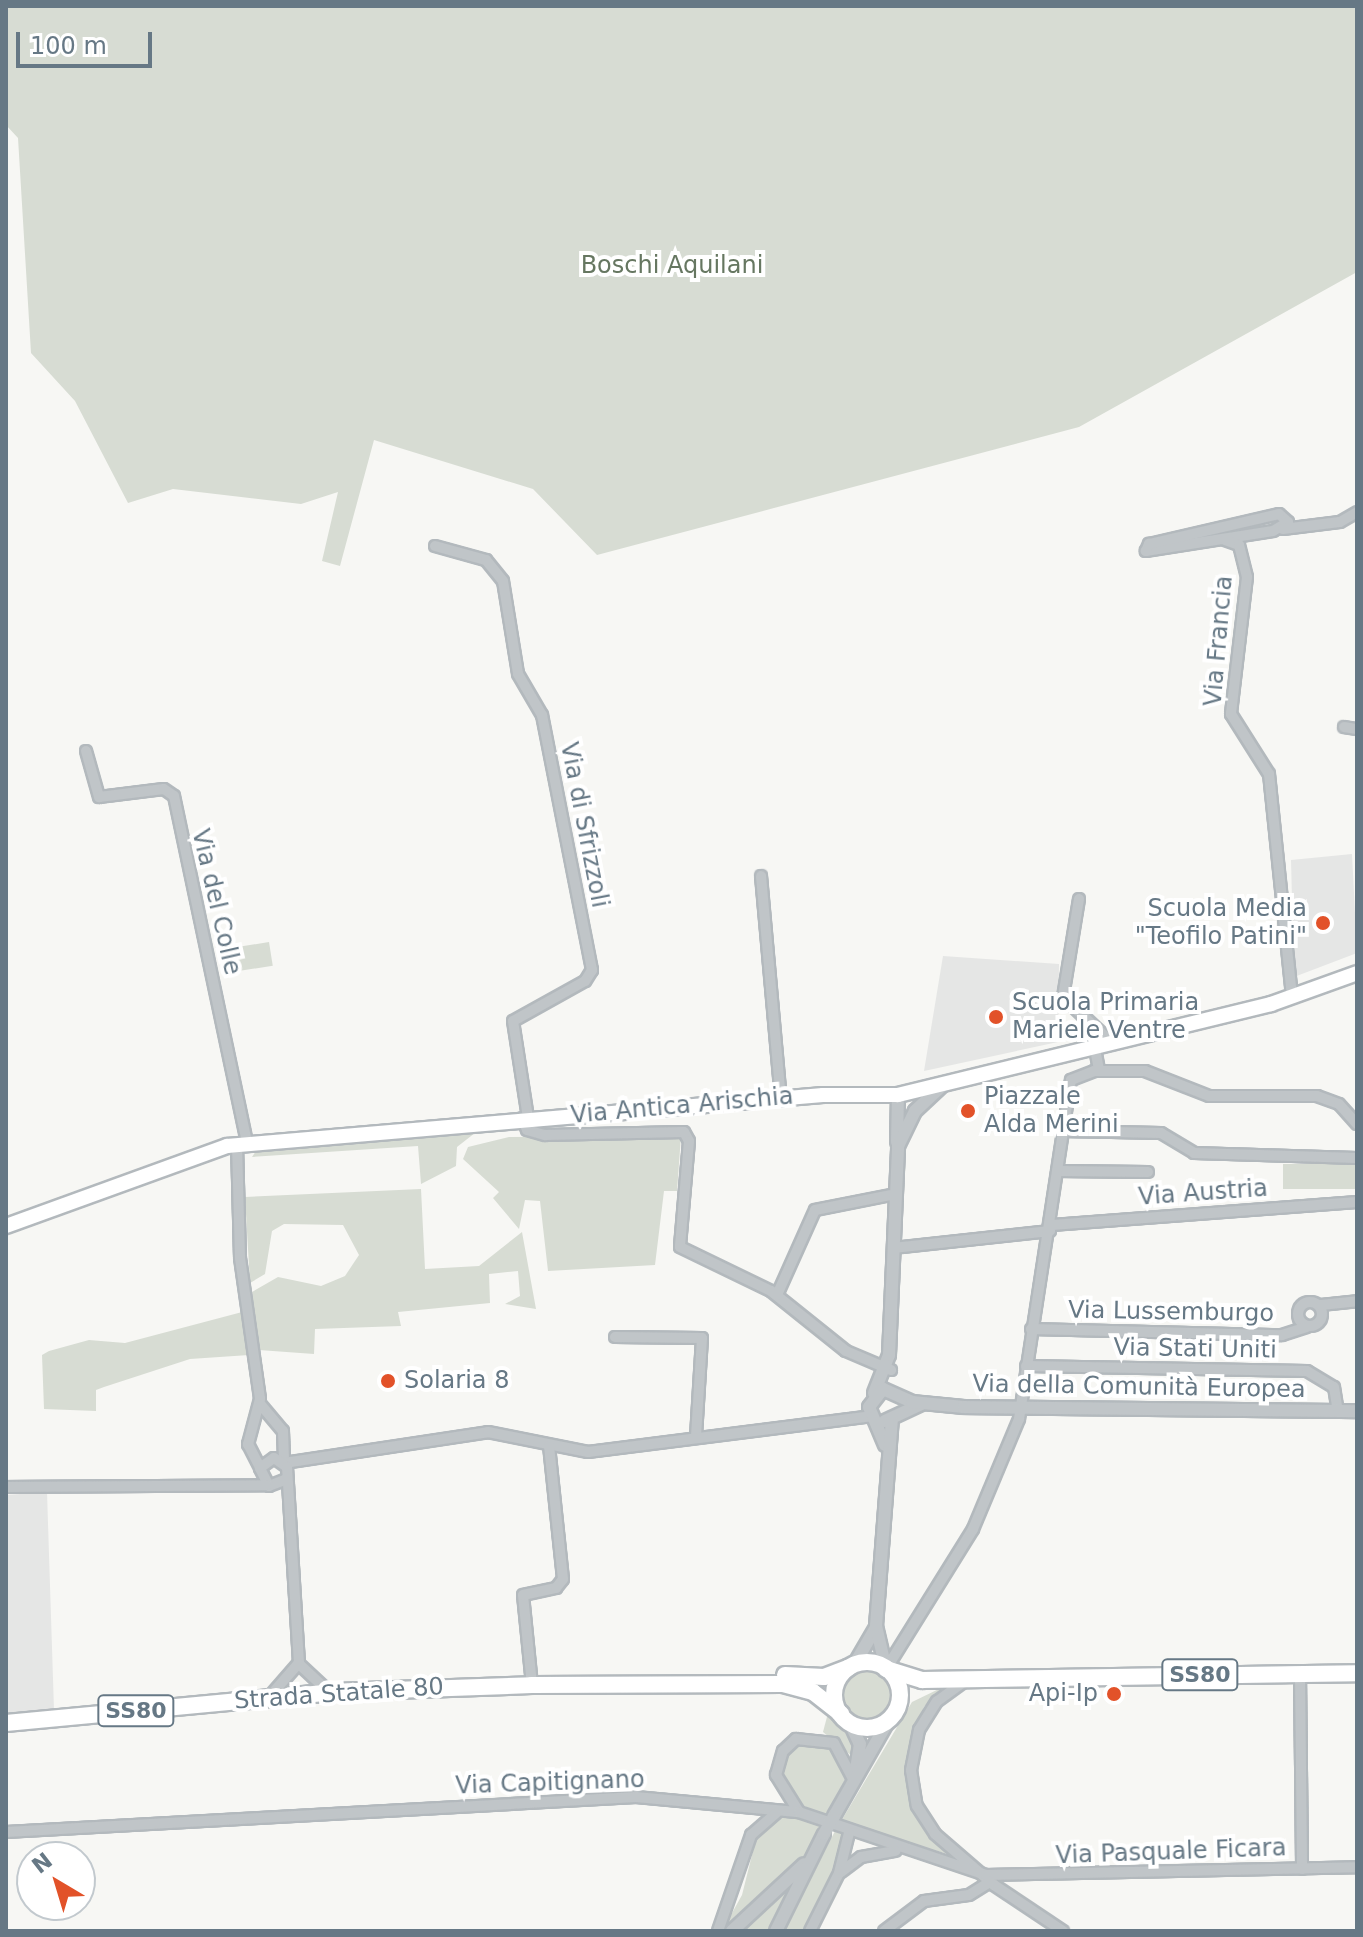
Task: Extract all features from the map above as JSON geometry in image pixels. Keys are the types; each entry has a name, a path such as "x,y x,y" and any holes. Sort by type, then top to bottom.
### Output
{"main road":[{"name":"Via Antica Arischia","path":"6,1226 242,1143 781,1098 898,1095 1088,1051 1292,998 1357,973"},
{"name":"Strada Statale 80","path":"672,1683 742,1674 824,1677 853,1666"},
{"name":"SS80","path":"853,1666 886,1669 909,1679 1357,1673"},
{"path":"853,1666 835,1687 845,1719 871,1727 937,1679"},
{"path":"886,1669 899,1688 894,1712"},
{"name":"Strada Statale 80","path":"6,1723 335,1692 672,1683 794,1686 845,1719"}],"street":[{"name":"Via Francia","path":"1284,524 1279,514 1146,549 1153,555 1261,533 1284,524 1308,528 1357,512"},
{"name":"Via Francia","path":"1245,562 1261,533"},
{"name":"Via Francia","path":"1225,540 1239,545 1245,562 1246,609 1230,705 1269,774 1292,998"},
{"name":"Via di Sfrizzoli","path":"435,546 486,560 503,581 518,674 542,715 592,970 513,1021 525,1118"},
{"path":"1344,727 1357,729"},
{"name":"Via del Colle","path":"86,751 90,786 99,797 164,789 174,796 242,1143"},
{"path":"761,876 781,1098"},
{"path":"1079,899 1063,997 1113,1044"},
{"path":"1088,1051 1099,1070"},
{"path":"1085,1073 1088,1051"},
{"path":"886,1669 973,1529 1020,1409 1031,1329 1051,1228 1066,1088 1085,1073 1099,1070 1156,1072 1209,1096 1325,1098 1357,1124"},
{"path":"899,1127 944,1085"},
{"path":"886,1669 876,1632 885,1445 895,1417 897,1395 888,1370 898,1095"},
{"path":"867,1096 899,1127"},
{"path":"525,1118 527,1130 545,1135 684,1132 689,1141 680,1247 777,1295 824,1336 888,1370"},
{"path":"1061,1131 1161,1133 1194,1153 1357,1158"},
{"path":"242,1143 239,1248 260,1399 248,1444 286,1518"},
{"path":"1057,1171 1148,1172"},
{"path":"777,1295 815,1210 896,1194"},
{"name":"Via Austria","path":"893,1248 1051,1228 1357,1202"},
{"name":"Via Lussemburgo","path":"1031,1329 1282,1335 1307,1327 1322,1310 1357,1301"},
{"name":"Via Lussemburgo","path":"1307,1327 1298,1320 1299,1307 1322,1310"},
{"path":"615,1337 702,1338 696,1436"},
{"name":"Via Stati Uniti","path":"1026,1366 1307,1371 1334,1387 1338,1411"},
{"path":"843,1416 872,1396 888,1370"},
{"name":"Via della Comunità Europea","path":"872,1396 897,1395 921,1404 1020,1409 1357,1411"},
{"path":"872,1396 874,1417 885,1445"},
{"path":"260,1399 276,1423 287,1479 286,1518 298,1658 295,1674 267,1698"},
{"name":"Via della Comunità Europea","path":"895,1417 921,1404"},
{"path":"229,1480 260,1470 269,1459 317,1463 488,1432 588,1452 843,1416 895,1417"},
{"path":"255,1423 276,1423"},
{"path":"532,1685 523,1595 556,1588 563,1579 549,1446"},
{"path":"6,1487 229,1480 268,1486 317,1463"},
{"path":"876,1632 886,1647 903,1644"},
{"path":"853,1666 876,1632"},
{"path":"298,1658 308,1680 335,1692"},
{"path":"1300,1673 1302,1869"},
{"path":"884,1931 924,1901 969,1895 988,1878 956,1852 922,1815 911,1759 929,1710 974,1677"},
{"path":"776,1931 809,1860 894,1712"},
{"path":"845,1719 860,1744 851,1788"},
{"path":"799,1812 776,1775 783,1751 796,1739 834,1743 849,1760 851,1788"},
{"name":"Via Capitignano","path":"6,1832 609,1798 776,1813 799,1812 849,1833 988,1878 1063,1931"},
{"path":"718,1931 751,1835 776,1813"},
{"path":"813,1929 839,1873 849,1833"},
{"path":"839,1873 873,1853 909,1851"},
{"path":"953,1865 956,1852"},
{"path":"732,1931 809,1860"},
{"name":"Via Pasquale Ficara","path":"988,1878 1357,1867"}],"shaded area":[{"name":"Scuola Media \"Teofilo Patini\"","path":"1352,854 1357,953 1294,977 1291,860"},
{"name":"Scuola Primaria Mariele Ventre","path":"943,956 1059,964 1058,1042 924,1071"},
{"path":"47,1492 54,1710 6,1714 6,1495"}],"green space":[{"name":"Boschi Aquilani","path":"6,6 1357,6 1357,272 1079,427 597,555 533,489 374,440 340,566 322,561 338,492 301,504 173,489 128,503 75,401 31,353 18,138 6,125"},
{"path":"269,942 273,966 224,973 221,950"},
{"path":"480,1129 457,1147 456,1166 421,1184 418,1146 252,1157 258,1148"},
{"path":"681,1136 677,1191 664,1191 655,1265 548,1271 540,1201 525,1200 519,1229 493,1198 499,1192 463,1159 468,1147 509,1137"},
{"path":"1283,1164 1357,1164 1357,1189 1283,1189"},
{"path":"421,1189 425,1269 479,1266 522,1232 536,1309 505,1304 520,1296 518,1271 489,1274 490,1303 398,1312 401,1326 315,1329 314,1354 259,1350 252,1292 278,1277 321,1286 345,1276 359,1255 343,1225 284,1224 272,1231 265,1274 250,1283 245,1197"},
{"path":"246,1311 249,1355 190,1359 104,1387 96,1390 96,1411 44,1409 42,1355 49,1351 89,1340 125,1343"},
{"path":"866,1670 884,1677 891,1695 884,1713 866,1720 848,1713 841,1695 848,1677"},
{"path":"943,1687 924,1707 905,1769 921,1822 954,1856 840,1823 912,1702"},
{"path":"828,1713 851,1738 853,1757 823,1732"},
{"path":"800,1741 834,1746 848,1774 827,1816 797,1803 781,1777 790,1748"},
{"path":"787,1814 822,1826 803,1858 722,1931 742,1895 757,1835"},
{"path":"835,1831 845,1836 820,1905 802,1931 784,1931"},
{"path":"793,1880 769,1931 738,1931"}],"place":[{"name":"Scuola Media \"Teofilo Patini\"","path":"1323,923"},
{"name":"Scuola Primaria Mariele Ventre","path":"996,1017"},
{"name":"Piazzale Alda Merini","path":"968,1111"},
{"name":"Solaria 8","path":"388,1381"},
{"name":"Api-Ip","path":"1114,1694"}]}
